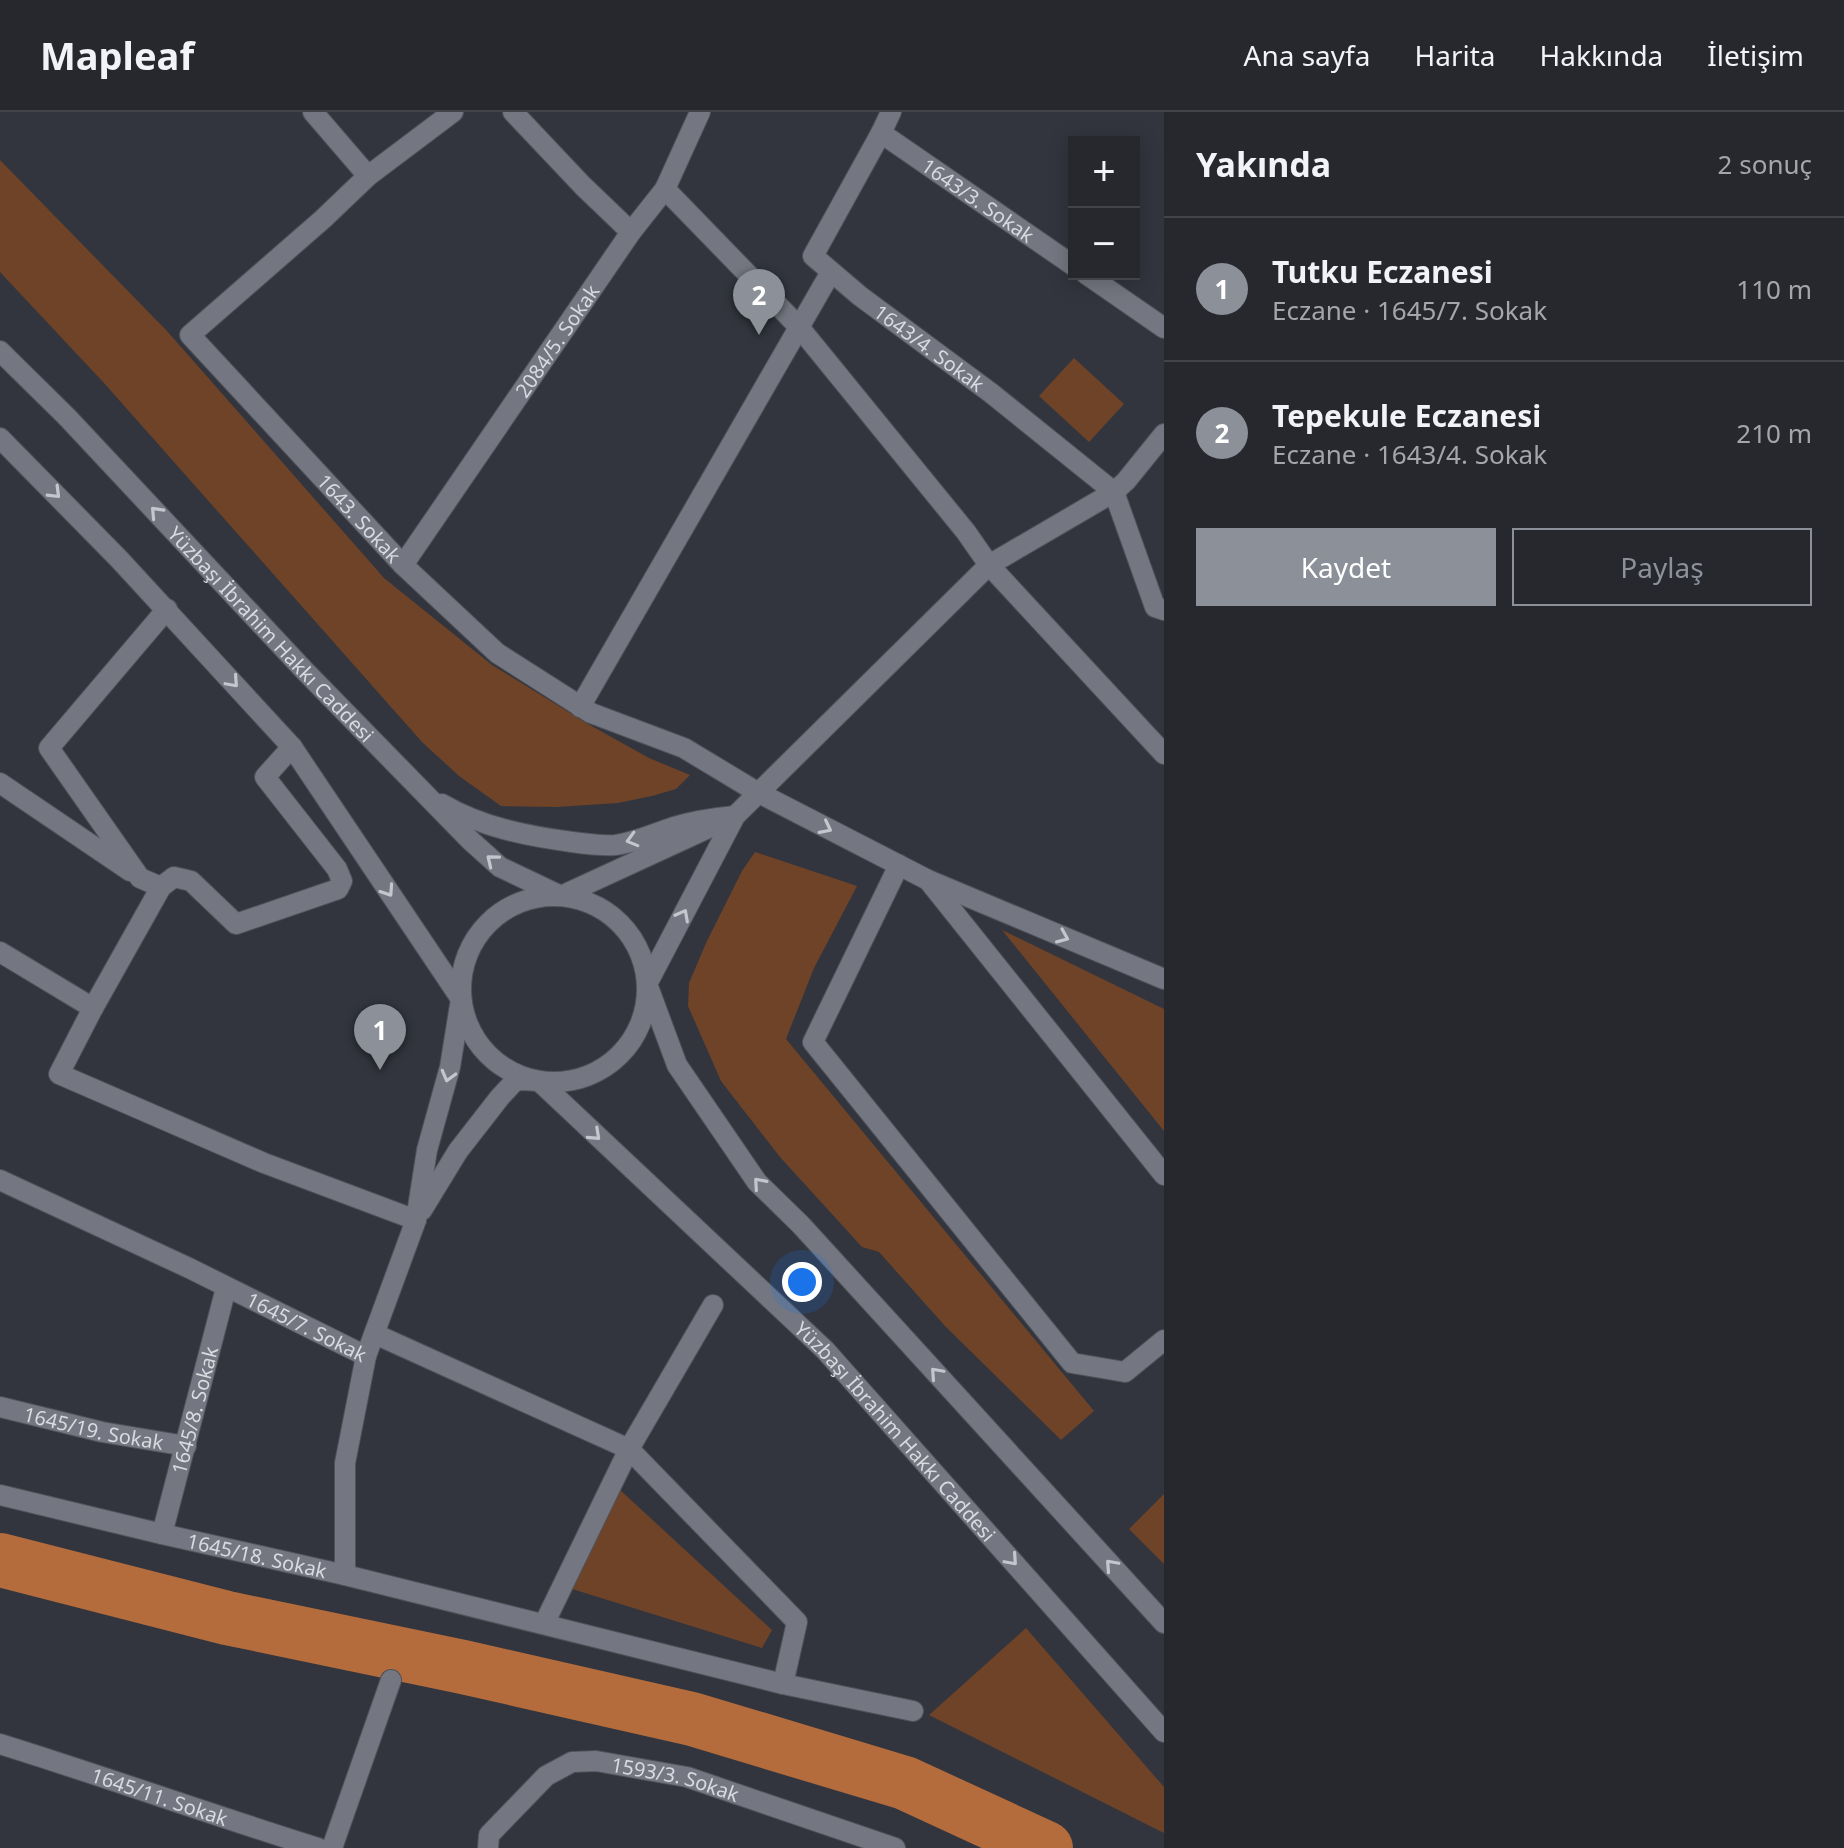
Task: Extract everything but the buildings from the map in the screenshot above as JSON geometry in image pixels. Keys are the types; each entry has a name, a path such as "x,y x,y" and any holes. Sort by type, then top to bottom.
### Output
{"street":[{"path":"313,112 368,176 453,112"},
{"path":"513,112 631,232"},
{"name":"2084/5. Sokak","path":"403,565 631,232 665,189 700,112"},
{"path":"580,707 831,272 813,256 891,112"},
{"name":"1643/3. Sokak","path":"881,133 1068,262"},
{"name":"1643. Sokak","path":"368,176 190,335 403,565 497,653 591,713 684,748 757,792 928,880 1164,979"},
{"path":"665,189 799,327 966,532 989,565 1161,743"},
{"name":"1643/4. Sokak","path":"831,272 991,393 1114,492"},
{"path":"1095,280 1164,328"},
{"name":"Yüzbaşı İbrahim Hakkı Caddesi","path":"0,351 67,417 421,791 500,867 561,896"},
{"path":"292,747 265,777 337,869 342,881 338,889 236,924 191,881 174,877 161,887 59,1074 264,1163 416,1220 458,1151 515,1081 566,1082 593,1074 616,1059 634,1037 645,1011 647,984 735,816 757,792 989,565 1114,492 1164,434"},
{"path":"0,438 167,609 292,747 461,999"},
{"path":"1114,492 1155,607 1164,610"},
{"path":"140,878 49,748 167,609"},
{"path":"0,783 140,878 161,887"},
{"path":"421,791 453,810 521,834 583,843 628,843 703,820 735,816"},
{"path":"561,896 735,816"},
{"path":"899,865 813,1042 1072,1363 1125,1372 1164,1340"},
{"path":"928,880 1164,1175"},
{"path":"539,1081 510,1072 486,1054 469,1028 461,999 461,972 470,946 486,924 508,907 534,897 561,896 587,901 610,914 629,934 642,957 647,984 677,1065 757,1182 801,1225 1164,1623"},
{"path":"0,952 93,1008"},
{"name":"1645/7. Sokak","path":"0,1180 189,1268 366,1356 416,1220 427,1150 450,1067 461,999"},
{"name":"Yüzbaşı İbrahim Hakkı Caddesi","path":"539,1081 825,1350 1164,1732"},
{"name":"1645/8. Sokak","path":"162,1534 226,1288"},
{"path":"544,1624 629,1449 713,1305"},
{"path":"375,1334 629,1449 797,1622 783,1684"},
{"name":"1645/18. Sokak","path":"0,1495 345,1575 345,1463 366,1356"},
{"name":"1645/19. Sokak","path":"0,1407 102,1432 186,1446"},
{"path":"345,1575 783,1684 913,1711"},
{"path":"332,1848 391,1680"},
{"name":"1645/11. Sokak","path":"0,1744 318,1848"},
{"name":"1593/3. Sokak","path":"488,1848 489,1835 546,1776 572,1762 596,1761 687,1777 895,1848"}],"shaded area":[{"path":"0,160 167,331 384,578 492,665 649,758 690,775 676,789 652,796 618,803 556,807 501,806 459,776 422,742 104,383 0,272"},
{"path":"1074,358 1124,404 1089,442 1039,396"},
{"path":"755,852 857,886 814,968 786,1039 1094,1411 1061,1440 945,1326 879,1252 862,1247 780,1157 721,1081 688,1006 689,983 742,871"},
{"path":"1002,930 1164,1009 1164,1131"},
{"path":"619,1489 772,1630 762,1648 569,1588"},
{"path":"1164,1494 1164,1564 1129,1529"},
{"path":"1026,1628 1164,1787 1164,1833 929,1715"}],"waterway":[{"path":"0,1560 227,1618 692,1719 905,1783 1046,1848"}],"place":[{"name":"Tepekule Eczanesi","path":"759,335"},
{"name":"Tutku Eczanesi","path":"380,1070"}]}
